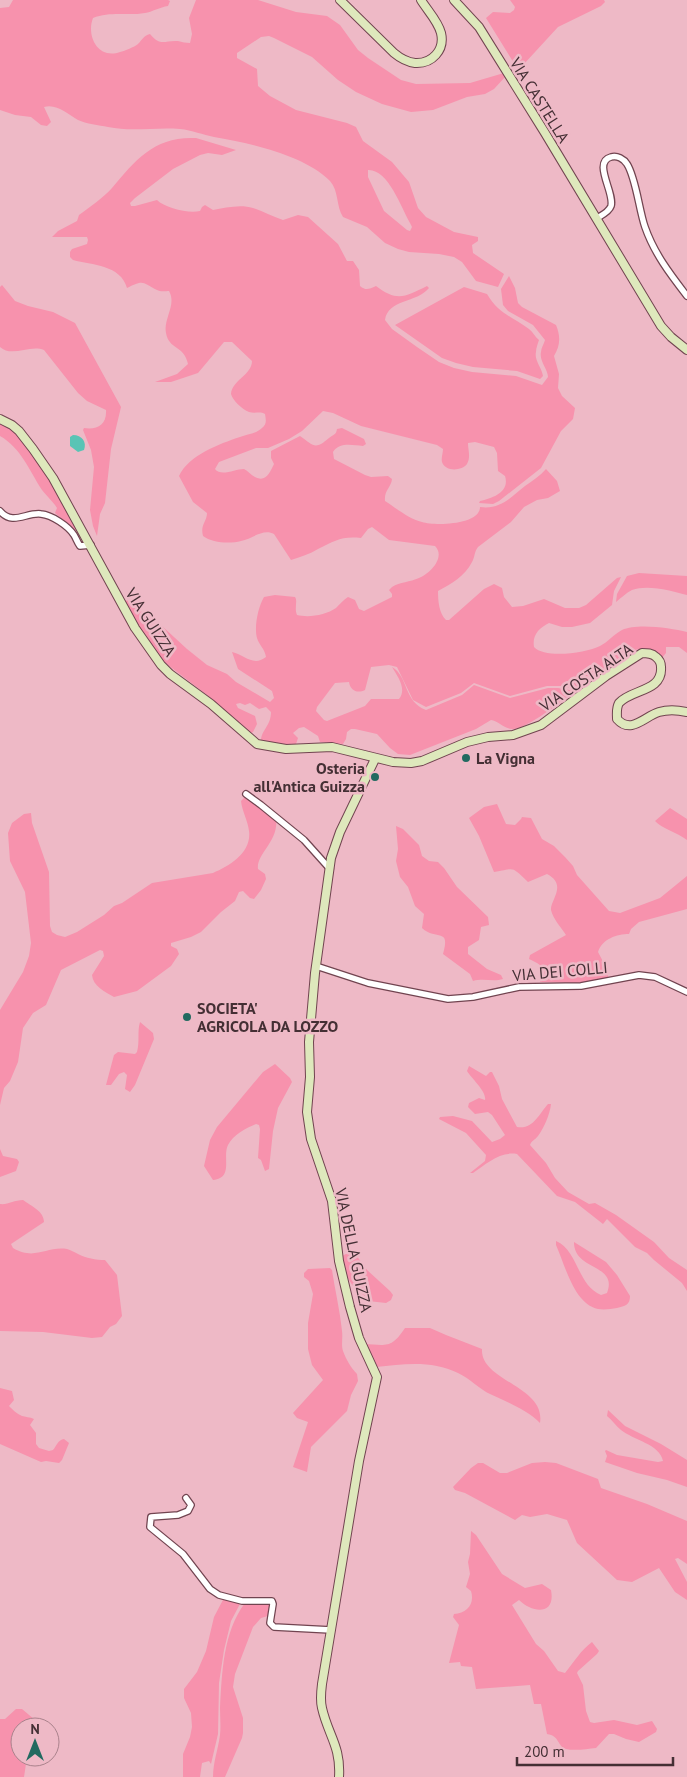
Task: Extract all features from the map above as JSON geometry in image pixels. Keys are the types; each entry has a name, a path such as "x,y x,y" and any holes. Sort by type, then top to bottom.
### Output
{"main road":[{"path":"340,0 394,54 414,63 426,62 433,58 439,52 442,45 441,33 437,24 421,0"},
{"name":"VIA CASTELLA","path":"454,0 479,27 661,326 687,350"},
{"name":"VIA GUIZZA","path":"0,419 12,425 33,448 53,478 91,545 135,628 161,665 170,674 212,704 257,744 286,749 332,747 375,759"},
{"name":"VIA COSTA ALTA","path":"375,759 403,763 422,761 473,741 488,737 513,735 528,730 541,724 606,676 642,653 654,655 659,659 661,664 660,675 650,687 619,703 617,708 618,719 626,725 632,726 639,724 649,716 665,710 687,712"},
{"name":"VIA DELLA GUIZZA","path":"339,1777 338,1753 321,1701 323,1677 359,1461 377,1376 359,1338 350,1307 339,1261 332,1201 313,1148 307,1112 310,1071 309,1042 316,966 330,869 340,832 375,759"}],"street":[{"path":"597,218 606,212 611,205 610,193 604,173 604,162 609,157 617,156 622,159 629,169 644,226 656,252 687,296"},
{"path":"0,512 4,516 15,519 37,513 48,515 71,532 80,546 91,545"},
{"path":"246,794 304,840 330,869"},
{"name":"VIA DEI COLLI","path":"316,966 368,983 448,999 480,996 519,986 581,986 639,976 655,977 687,992"},
{"path":"186,1498 191,1505 188,1511 178,1515 151,1517 150,1527 183,1554 210,1589 219,1595 242,1601 272,1601 270,1623 274,1627 331,1630"}],"shaded area":[{"path":"13,0 170,1 168,6 139,14 106,15 93,18 91,32 96,45 100,50 112,54 124,51 138,44 144,37 150,34 160,42 178,41 190,43 192,34 189,18 196,0 258,0 296,12 327,16 340,25 358,50 401,80 416,84 470,83 504,73 506,76 494,89 485,94 467,97 433,110 411,112 382,104 356,92 338,80 312,57 269,36 261,37 237,53 237,58 257,69 258,86 270,96 296,110 356,127 363,141 392,162 409,182 418,208 426,217 454,232 478,237 478,241 472,245 473,253 504,274 498,287 476,281 462,262 454,257 398,249 385,243 367,227 343,217 335,189 330,181 306,164 291,157 259,147 184,130 126,129 89,123 78,120 53,106 44,107 51,122 47,126 41,125 31,117 15,115 0,110 0,8 9,7","holes":["368,170 375,171 388,182 393,190 412,227 410,231 384,211 368,177"]},
{"path":"510,0 604,0 605,2 601,6 558,27 524,64 520,73 486,18 493,12 510,13 514,10 515,7"},
{"path":"182,138 196,138 236,150 222,155 208,153 200,155 173,169 135,198 130,203 131,206 157,200 171,208 190,212 200,211 205,205 213,210 243,206 257,209 283,220 298,215 308,217 338,244 347,261 353,261 359,270 360,286 362,288 368,289 376,286 390,294 401,296 413,293 427,286 429,288 424,293 391,308 385,320 392,329 417,347 439,362 454,368 472,372 516,376 542,385 548,377 541,355 541,349 545,340 533,325 508,311 503,305 501,289 509,276 515,288 518,303 556,325 559,341 558,349 554,356 559,374 558,388 562,396 575,408 573,419 561,431 541,468 493,504 479,503 499,493 505,486 505,476 498,471 497,453 494,447 475,442 468,443 469,456 467,464 458,469 450,469 446,468 442,460 443,449 437,445 361,426 333,413 323,411 302,431 289,439 268,448 256,448 219,462 215,469 224,473 244,469 255,477 262,479 267,476 274,464 271,458 271,451 300,436 314,445 321,444 334,434 337,429 342,428 364,439 366,444 363,446 342,445 333,452 334,459 371,477 388,476 392,479 385,501 403,513 422,522 446,524 473,518 478,513 480,507 499,505 546,469 557,481 560,491 548,498 537,500 524,507 511,522 478,547 469,567 462,575 438,591 439,607 446,620 449,620 484,589 494,584 502,588 504,597 512,607 523,606 544,599 565,608 579,608 586,605 617,578 621,577 614,591 612,605 590,623 562,627 549,623 537,632 534,639 534,647 539,651 547,653 576,653 600,646 622,630 645,627 687,632 687,653 679,647 666,647 666,653 661,659 651,650 635,650 577,689 547,686 510,696 474,683 461,693 426,707 413,700 397,667 389,665 371,667 365,690 354,691 349,682 335,683 317,707 316,711 327,721 365,706 371,699 399,699 402,687 392,667 401,677 413,701 426,710 462,695 474,685 510,698 548,688 575,691 526,725 509,729 491,720 476,729 410,755 398,754 377,734 355,729 347,732 343,744 320,742 318,736 304,727 299,728 293,733 298,738 296,744 278,744 261,741 261,737 271,717 271,712 266,707 259,709 250,703 245,705 236,704 238,708 255,716 257,724 253,732 247,732 207,695 164,662 148,642 122,600 130,601 207,665 227,674 236,682 270,702 274,698 272,691 238,669 232,652 253,661 266,657 257,638 256,628 258,611 264,597 275,595 295,597 297,615 302,616 312,616 327,612 336,608 348,597 355,600 359,609 364,611 392,597 389,590 392,587 428,573 435,565 439,555 435,546 389,540 372,527 361,538 338,540 291,560 274,534 270,532 237,542 221,542 203,536 202,529 207,513 193,502 179,476 190,462 205,451 257,432 265,425 265,414 246,411 236,402 231,394 235,385 249,370 252,361 232,342 224,342 198,373 171,382 155,382 177,374 188,364 183,354 170,342 166,333 166,322 171,307 169,291 158,291 143,283 127,288 124,280 112,270 73,260 70,257 72,249 87,244 87,237 52,237 58,231 77,221 79,215 105,195 129,168 148,151 169,141"},
{"path":"2,285 15,301 53,312 75,323 121,407 111,449 105,503 100,514 97,536 90,510 94,467 91,450 83,430 84,428 97,427 103,423 106,410 87,401 78,393 44,350 10,351 0,347 0,287"},
{"path":"464,287 487,294 496,306 529,329 539,340 536,355 543,376 540,379 517,371 473,367 442,358 395,325"},
{"path":"0,421 14,432 37,459 48,475 83,539 55,513 57,508 42,490 19,453 0,436"},
{"path":"73,435 79,436 83,440 85,444 84,450 78,452 70,446 70,437"},
{"path":"639,573 687,576 687,595 660,589 638,588 630,591 616,602 617,594 627,576"},
{"path":"245,797 276,819 274,834 258,863 258,869 265,874 266,879 254,899 250,898 243,891 239,892 235,901 201,932 171,943 171,946 177,949 179,954 171,966 137,991 114,997 97,985 92,975 104,956 103,951 100,950 61,970 46,1005 33,1013 23,1028 18,1062 10,1081 4,1088 0,1105 0,1010 23,972 29,956 31,943 25,892 10,861 8,833 12,823 24,814 31,813 32,823 49,872 50,926 52,932 65,937 77,932 104,915 114,906 122,903 152,883 213,873 233,862 243,852 249,839 249,831 241,801"},
{"path":"497,804 506,824 515,825 522,817 531,818 542,839 554,846 565,857 573,866 577,875 609,911 620,913 660,898 687,876 687,909 639,922 631,929 629,934 615,936 606,941 598,952 608,971 608,980 576,983 540,982 543,973 542,967 529,959 530,955 566,935 555,920 551,910 557,888 556,883 547,874 528,882 510,869 494,872 479,836 469,818 484,807"},
{"path":"670,808 687,819 687,840 655,821"},
{"path":"396,826 403,829 419,845 422,856 429,861 438,862 457,887 488,917 489,925 481,927 479,940 468,947 468,954 487,969 501,975 503,979 473,981 470,974 443,954 445,946 444,937 427,932 422,928 424,914 415,906 408,887 400,877 396,861 398,849"},
{"path":"140,1022 153,1033 154,1039 135,1085 130,1092 125,1089 127,1075 124,1072 119,1074 111,1085 106,1085 114,1055 118,1052 135,1054 137,1052"},
{"path":"275,1064 292,1082 278,1108 273,1131 269,1169 265,1171 261,1160 258,1158 260,1129 259,1125 256,1124 240,1132 230,1141 226,1150 225,1171 219,1178 213,1180 204,1166 210,1140 217,1127 263,1072"},
{"path":"469,1066 486,1076 492,1072 499,1086 502,1099 517,1127 531,1124 548,1104 551,1104 542,1129 530,1145 568,1192 589,1204 595,1203 616,1215 654,1242 669,1258 687,1270 687,1291 682,1283 647,1253 635,1247 607,1219 603,1224 575,1202 557,1196 517,1154 499,1156 473,1173 470,1173 485,1161 486,1155 466,1133 439,1119 440,1117 453,1116 472,1121 492,1142 505,1135 492,1115 488,1112 475,1114 468,1107 469,1103 479,1098 485,1100 482,1089 467,1071"},
{"path":"0,1149 3,1156 17,1159 19,1162 16,1171 0,1177"},
{"path":"23,1200 42,1215 44,1222 11,1244 13,1248 28,1253 67,1249 88,1258 105,1260 117,1275 122,1316 102,1337 92,1338 43,1332 0,1331 0,1204"},
{"path":"556,1241 569,1252 587,1284 601,1295 607,1293 609,1284 607,1277 576,1253 574,1242 606,1262 630,1296 628,1303 617,1308 598,1309 590,1306 583,1300 571,1283"},
{"path":"346,1254 356,1255 367,1270 390,1291 393,1295 391,1300 386,1303 368,1301 351,1284 343,1264 342,1256"},
{"path":"330,1268 332,1270 340,1316 342,1349 357,1374 358,1381 351,1395 347,1411 311,1447 307,1472 293,1467 308,1422 297,1418 293,1413 323,1380 312,1365 308,1349 308,1323 313,1294 309,1281 304,1277 304,1273 308,1269"},
{"path":"405,1328 430,1328 482,1349 484,1360 491,1369 533,1400 539,1411 540,1423 523,1410 486,1392 462,1375 448,1369 418,1364 376,1367 363,1344 383,1345 392,1343"},
{"path":"0,1388 12,1391 14,1400 9,1406 13,1410 22,1416 34,1419 30,1425 36,1433 36,1444 39,1448 49,1451 53,1450 64,1439 69,1443 59,1463 41,1462 0,1444"},
{"path":"608,1410 625,1426 661,1444 687,1460 687,1487 605,1462 606,1450 617,1455 658,1462 663,1461 661,1455 652,1446 626,1434 619,1428 607,1416"},
{"path":"478,1463 483,1463 500,1473 507,1473 532,1463 556,1463 598,1479 601,1488 647,1504 687,1521 687,1564 678,1558 675,1559 687,1582 687,1600 675,1592 659,1568 632,1582 617,1580 577,1543 567,1520 547,1514 530,1517 522,1515 515,1520 465,1493 455,1490 453,1487"},
{"path":"471,1531 476,1535 502,1574 525,1588 542,1584 551,1590 552,1598 550,1604 542,1610 530,1608 519,1600 512,1605 536,1644 544,1651 558,1671 565,1673 592,1642 599,1651 577,1673 583,1685 586,1711 590,1722 614,1720 637,1725 652,1721 657,1729 656,1732 639,1742 609,1734 596,1748 577,1750 563,1748 554,1737 547,1734 541,1704 534,1704 530,1685 476,1689 472,1667 461,1666 460,1662 449,1663 459,1625 453,1617 454,1614 466,1610 472,1600 471,1591 466,1587 470,1574 468,1562"},
{"path":"225,1596 241,1602 231,1621 224,1650 219,1683 218,1734 211,1764 209,1761 202,1763 200,1777 183,1777 183,1754 192,1727 191,1713 184,1698 184,1689 197,1672 206,1651 214,1617"},
{"path":"268,1602 270,1606 268,1616 261,1618 253,1627 235,1674 233,1687 243,1718 242,1738 225,1777 213,1777 220,1735 220,1708 225,1653 232,1627 245,1603"},
{"path":"16,1709 22,1709 31,1717 10,1717 10,1767 26,1767 24,1777 0,1777 0,1719 5,1719"}],"place":[{"name":"La Vigna","path":"466,758"},
{"name":"Osteria all'Antica Guizza","path":"375,777"},
{"name":"SOCIETA' AGRICOLA DA LOZZO","path":"187,1017"}]}
